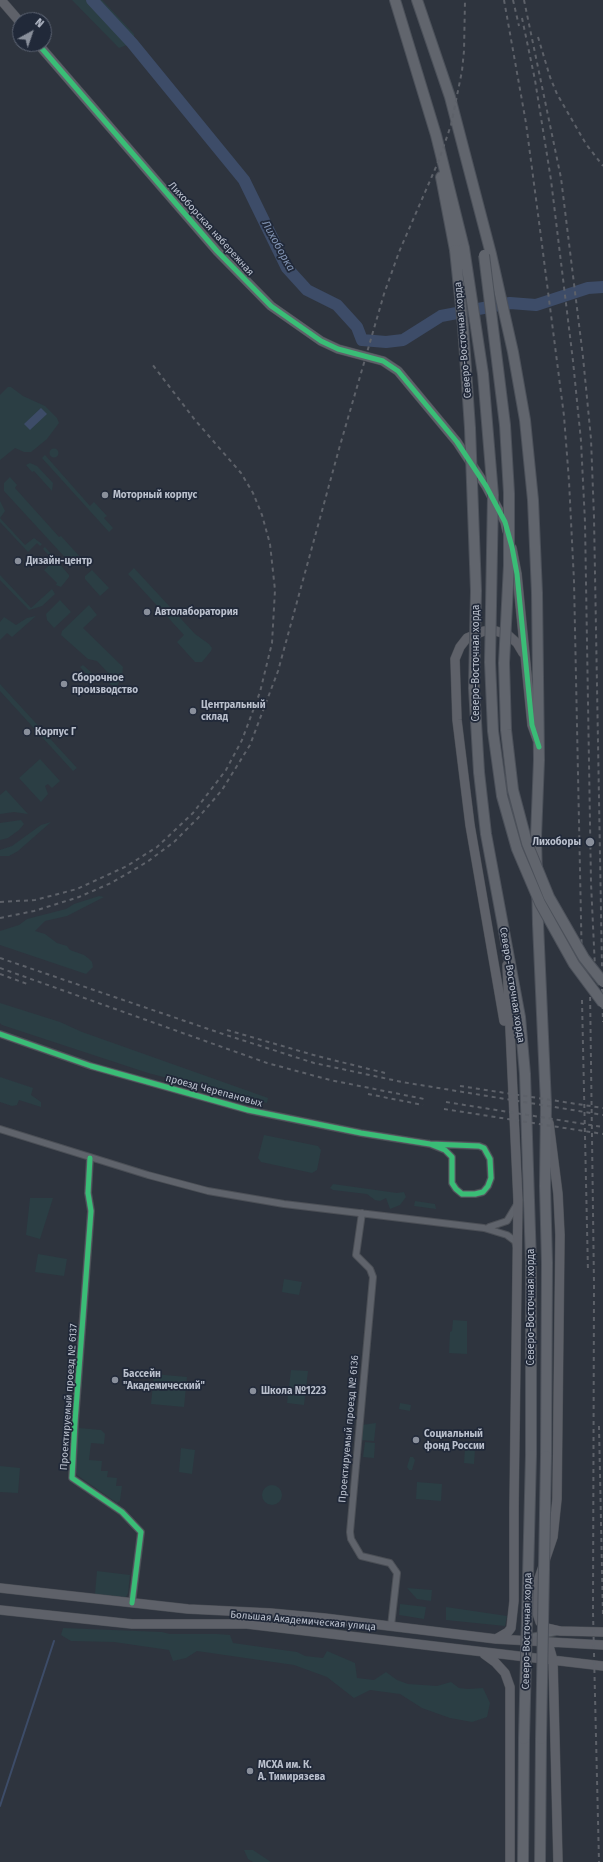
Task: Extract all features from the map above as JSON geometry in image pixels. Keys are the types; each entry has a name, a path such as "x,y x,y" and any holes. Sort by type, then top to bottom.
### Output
{"main road":[{"path":"1,0 12,13"},
{"name":"Северо-Восточная хорда","path":"395,0 436,135 441,179 472,292 483,374 493,495 490,662 493,731 502,796 517,849 540,903 574,964 603,1003"},
{"name":"Северо-Восточная хорда","path":"417,0 450,97 487,254 513,352 525,420 533,500 537,593 539,747 536,853 546,1104 545,1186 547,1263 546,1456 540,1739 540,1862"},
{"name":"Лихоборская набережная","path":"45,52 217,251 271,306 321,341 338,348 383,361 398,371 457,442 486,486 505,522 517,574 532,724 539,747"},
{"name":"Северо-Восточная хорда","path":"460,249 463,326 470,428 476,591 474,688 480,772 486,834 520,1017 527,1126 531,1263 531,1455 524,1739 523,1862"},
{"name":"Северо-Восточная хорда","path":"487,254 505,425 509,493 509,565 504,663 506,730 513,790 527,843 549,897 584,958 603,982"},
{"path":"512,1078 470,825 457,720 455,659 460,647 468,638 478,632 490,630 502,632 513,639 520,648 525,660"},
{"path":"496,1639 508,1632 511,1628 514,1601 518,1200 506,938"},
{"path":"546,1104 553,1152 560,1235 558,1483 556,1521 553,1537 537,1584 535,1607 536,1615 543,1626 547,1628 560,1631 603,1632"},
{"name":"Большая Академическая улица","path":"0,1588 132,1604 188,1609 284,1614 496,1639 603,1645"},
{"name":"Большая Академическая улица","path":"0,1610 132,1624 247,1624 603,1666"},
{"path":"546,1641 553,1660 558,1862"},
{"path":"481,1652 506,1673 510,1687 510,1862"}],"street":[{"name":"проезд Черепановых","path":"0,1034 91,1066 235,1106 309,1124 430,1144"},
{"path":"0,1129 178,1184 254,1200 484,1228 508,1234 515,1241 517,1249"},
{"path":"430,1144 484,1148 490,1159 490,1178 488,1186 483,1192 475,1194 462,1194 456,1190 452,1183 452,1157 445,1150 430,1144"},
{"name":"Проектируемый проезд № 6137","path":"90,1158 88,1193 91,1210 72,1478 122,1512 141,1532 132,1604"},
{"path":"484,1228 496,1226 507,1221 515,1211 518,1200"},
{"name":"Проектируемый проезд № 6136","path":"362,1213 356,1255 370,1269 373,1277 350,1532 351,1539 361,1556 390,1563 396,1573 391,1626"},
{"path":"519,1640 560,1631"}],"shaded area":[{"path":"72,0 102,0 134,34 134,38 127,45 119,48"},
{"path":"8,387 11,387 23,396 45,406 57,418 59,423 47,439 31,452 24,452 15,448 0,460 0,395"},
{"path":"52,449 56,449 58,453 56,457 52,457 50,455 50,451"},
{"path":"45,455 90,506 94,502 107,516 104,518 113,528 109,532 42,458"},
{"path":"30,463 37,466 53,483 52,491 34,471 32,472 26,465"},
{"path":"10,477 17,485 15,488 59,537 61,536 81,558 72,565 4,491 4,483"},
{"path":"0,501 5,511 0,518"},
{"path":"0,518 25,545 34,538 42,544 40,546 37,543 28,552 0,522"},
{"path":"45,547 69,575 61,587 56,585 57,583 44,570 54,561 43,549"},
{"path":"134,568 195,634 212,648 202,662 195,662 177,642 184,635 128,574"},
{"path":"92,570 109,588 100,596 85,579 85,576"},
{"path":"0,575 31,608 52,589 55,594 42,606 29,610 0,580"},
{"path":"60,600 71,612 54,628 47,620 46,614"},
{"path":"89,605 97,615 83,628 123,667 122,676 117,686 110,684 109,682 112,677 97,661 88,659 61,635 62,631"},
{"path":"36,616 12,637 7,633 0,640 0,622 4,617 16,625 27,618"},
{"path":"83,665 94,675 90,678 80,667"},
{"path":"0,684 77,768 73,771 0,691"},
{"path":"40,759 60,781 52,788 48,784 45,786 48,794 41,802 19,778"},
{"path":"6,790 28,814 14,812 0,814 0,795"},
{"path":"21,820 24,824 19,830 8,838 0,840 0,823"},
{"path":"51,822 18,851 9,856 0,856 0,850 12,846 41,825"},
{"path":"99,896 104,897 67,916 45,921 35,931 45,934 57,943 67,946 70,950 88,958 92,962 93,967 86,974 0,945 0,931 19,925 27,919 66,909 74,904"},
{"path":"0,1003 60,1022 82,1032 268,1098 267,1103 148,1073 2,1025 0,1023"},
{"path":"0,1077 33,1088 31,1095 41,1102 41,1107 19,1100 17,1105 12,1106 0,1102"},
{"path":"264,1135 318,1146 321,1150 317,1170 312,1173 261,1162 258,1158"},
{"path":"333,1184 397,1193 404,1192 406,1197 400,1205 390,1209 386,1198 380,1201 375,1200 367,1194 333,1190 330,1188"},
{"path":"30,1198 53,1198 40,1239 26,1235"},
{"path":"415,1201 435,1204 436,1209 414,1206"},
{"path":"38,1254 67,1259 64,1276 35,1272"},
{"path":"284,1279 302,1282 299,1295 282,1292"},
{"path":"453,1320 467,1321 467,1354 449,1353 450,1332 452,1331"},
{"path":"291,1370 308,1371 304,1405 287,1403"},
{"path":"154,1374 187,1377 184,1407 151,1404"},
{"path":"400,1403 411,1405 410,1411 399,1409"},
{"path":"376,1423 374,1441 361,1440 362,1425"},
{"path":"79,1428 101,1430 105,1434 104,1444 91,1443 89,1460 102,1461 101,1471 108,1471 107,1477 117,1478 116,1486 122,1486 120,1501 117,1503 77,1475 75,1471 77,1430"},
{"path":"365,1442 375,1443 374,1458 363,1457"},
{"path":"181,1448 195,1450 192,1474 179,1472"},
{"path":"465,1448 475,1449 474,1464 464,1463"},
{"path":"410,1457 413,1457 415,1460 412,1470 409,1470 407,1467"},
{"path":"0,1466 20,1468 18,1493 0,1492"},
{"path":"417,1482 442,1484 441,1501 416,1499"},
{"path":"272,1485 279,1488 282,1495 279,1502 272,1505 265,1502 262,1495 265,1488"},
{"path":"97,1571 130,1575 128,1593 126,1597 95,1594"},
{"path":"407,1588 432,1590 431,1601 417,1599"},
{"path":"400,1604 426,1607 424,1619 399,1615"},
{"path":"446,1607 507,1616 505,1626 446,1620"},
{"path":"63,1628 162,1632 170,1634 230,1635 233,1643 297,1652 305,1656 323,1658 327,1651 355,1663 357,1678 374,1680 386,1672 397,1680 408,1684 437,1686 451,1682 459,1688 483,1688 490,1703 487,1717 472,1722 450,1718 422,1708 400,1694 370,1690 354,1698 327,1677 294,1665 197,1651 186,1658 173,1661 169,1650 114,1642 71,1641 61,1635"},
{"path":"244,1850 253,1850 271,1862 253,1862 248,1859"}],"water":[{"path":"41,408 47,414 30,430 24,424"}],"waterway":[{"name":"Лихоборка","path":"92,0 132,43 244,180 287,268 307,290 337,305 357,327 362,340 386,342 403,340 441,316 510,303 536,305 588,288 603,287"},
{"path":"0,1806 54,1641"}],"railway":[{"path":"0,918 34,911 79,897 111,883 147,862 174,842 198,818 222,790 250,745 278,671 339,449 384,294 399,252 439,160 451,125 462,71 465,0"},
{"path":"504,0 526,123 564,416 574,581 582,967"},
{"path":"513,0 519,26"},
{"path":"524,0 561,178 583,357 591,439 594,517 602,968"},
{"path":"522,18 535,80 551,180 581,441 585,522 591,883 595,968"},
{"path":"538,37 550,77 557,94 586,144 603,166"},
{"path":"0,902 35,900 77,889 127,866 157,847 193,813 226,770 242,740 260,692 272,643 275,590 270,544 262,515 253,493 241,473 195,420 152,364"},
{"path":"0,958 223,1034 314,1063 402,1082 603,1115"},
{"path":"0,968 267,1063 330,1080 424,1099"},
{"path":"0,974 30,985"},
{"path":"590,989 594,1285 593,1612 599,1862"},
{"path":"602,989 603,1022"},
{"path":"582,1000 588,1272"},
{"path":"227,1030 317,1056 385,1073"},
{"path":"460,1086 603,1108"},
{"path":"368,1094 423,1105"},
{"path":"446,1102 603,1127"},
{"path":"444,1109 603,1134"},
{"path":"599,1426 603,1618"}],"cycle path":[{"path":"45,52 217,251 271,306 321,341 338,349 383,361 398,371 457,442 486,486 505,522 512,547 517,574 532,725 539,747"},
{"path":"0,1034 91,1066 248,1110 361,1133 430,1144 479,1146 484,1148 490,1159 491,1178 488,1186 483,1192 475,1194 462,1194 452,1183 452,1157 445,1150 430,1144"},
{"path":"90,1158 88,1193 91,1211 72,1478 122,1512 141,1532 132,1603"}],"place":[{"name":"Моторный корпус","path":"105,495"},
{"name":"Дизайн-центр","path":"18,561"},
{"name":"Автолаборатория","path":"147,612"},
{"name":"Сборочное производство","path":"64,684"},
{"name":"Центральный склад","path":"193,711"},
{"name":"Корпус Г","path":"27,732"},
{"name":"Лихоборы","path":"590,842"},
{"name":"Бассейн \"Академический\"","path":"115,1380"},
{"name":"Школа №1223","path":"253,1391"},
{"name":"Социальный фонд России","path":"416,1440"},
{"name":"МСХА им. К. А. Тимирязева","path":"250,1771"}]}
